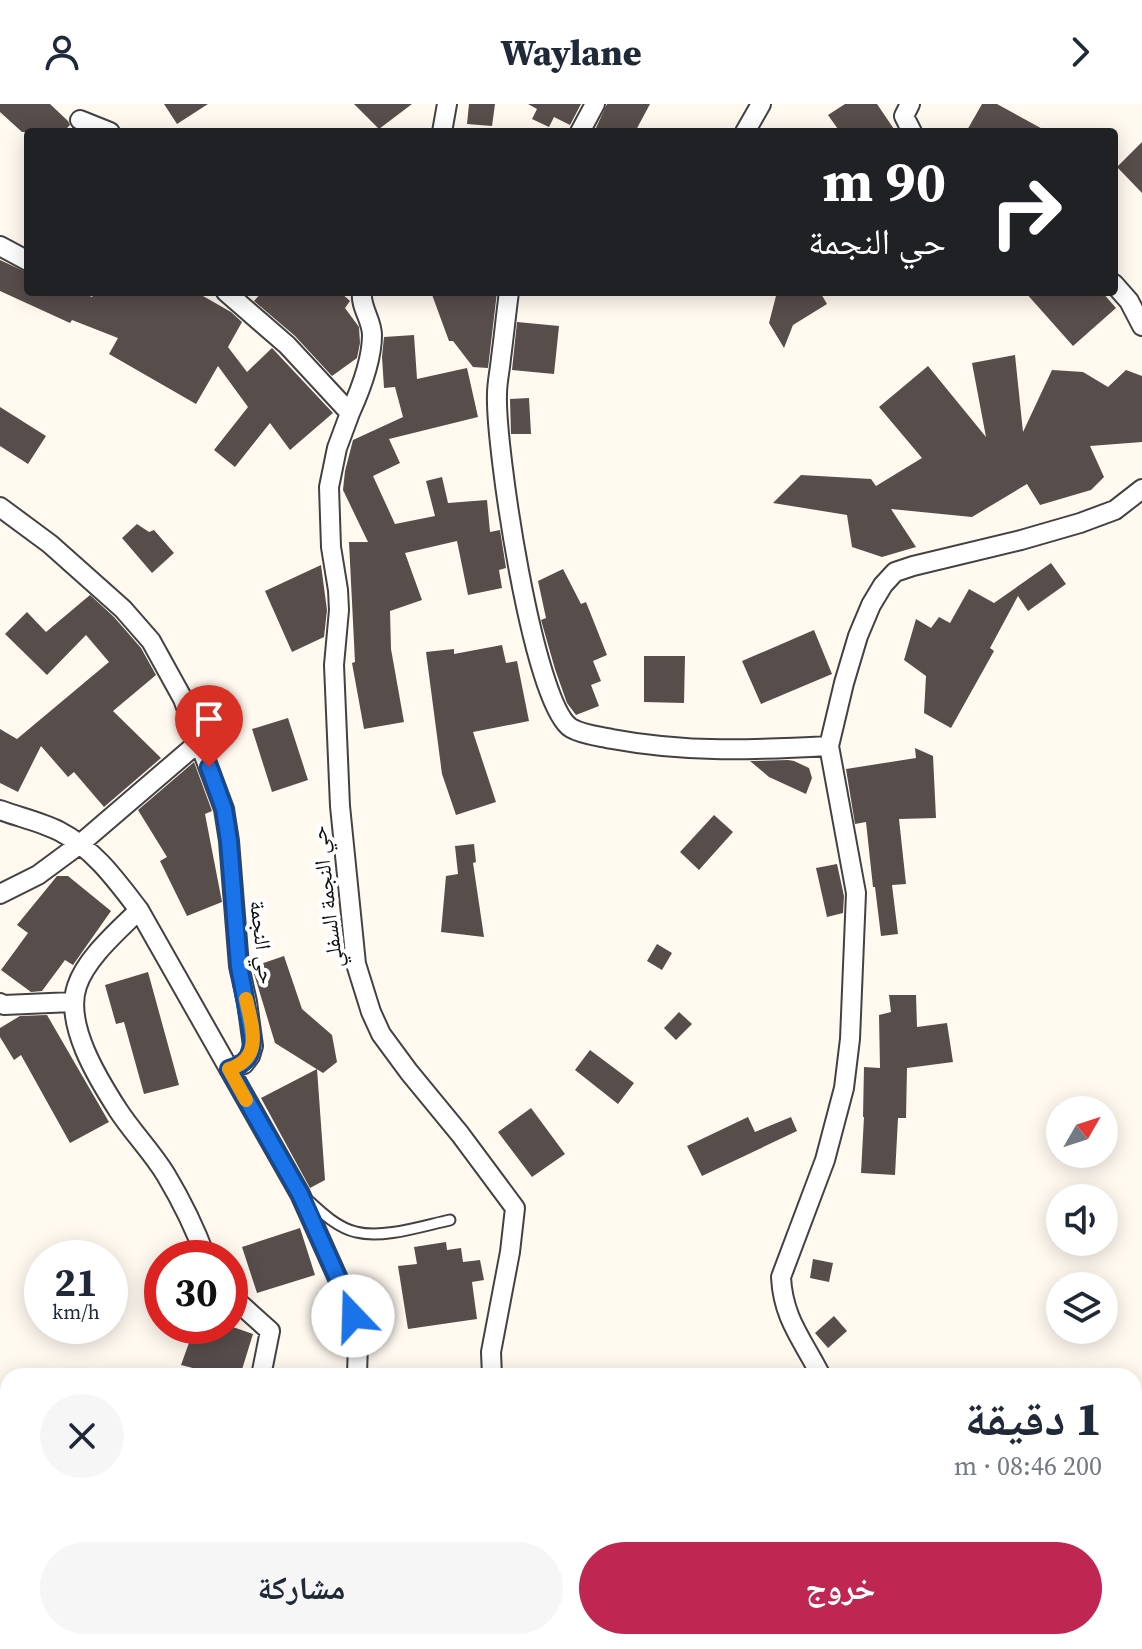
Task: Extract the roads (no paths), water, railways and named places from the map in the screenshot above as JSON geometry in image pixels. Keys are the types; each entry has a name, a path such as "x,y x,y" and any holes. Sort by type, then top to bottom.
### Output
{"street":[{"path":"443,128 447,104"},
{"path":"582,128 595,104"},
{"path":"747,128 761,104"},
{"path":"80,120 100,128"},
{"path":"0,246 24,259"},
{"path":"1118,289 1129,301 1142,326"},
{"path":"231,296 287,345 350,413"},
{"name":"حي النجمة السفلي","path":"361,296 372,333 362,386 337,448 329,487 331,547 339,610 334,665 340,806 356,964 381,1034 515,1208 491,1352 492,1368"},
{"path":"509,296 497,392 499,443 532,635 550,695 564,721 571,728 590,735 668,747 746,751 829,746"},
{"path":"817,1368 788,1314 781,1277 825,1160 844,1088 849,1048 856,893 829,746 858,636 877,595 895,572 1080,523 1115,510 1142,489"},
{"name":"حي النجمة","path":"2,516 50,544 114,600 151,641 183,699 224,809 229,841 239,966 253,1046 244,1064 229,1069"},
{"path":"0,894 38,875 80,844 199,742"},
{"path":"0,810 59,831 80,844 111,873 139,910 300,1194 353,1316 358,1342 357,1368"},
{"path":"139,910 108,941 77,983 73,1002 74,1022 104,1086 167,1177 197,1240"},
{"path":"0,1003 73,1002"},
{"path":"248,1311 270,1331 263,1368"}],"lane":[{"path":"300,1194 325,1216 356,1232 376,1235 450,1220"}]}
